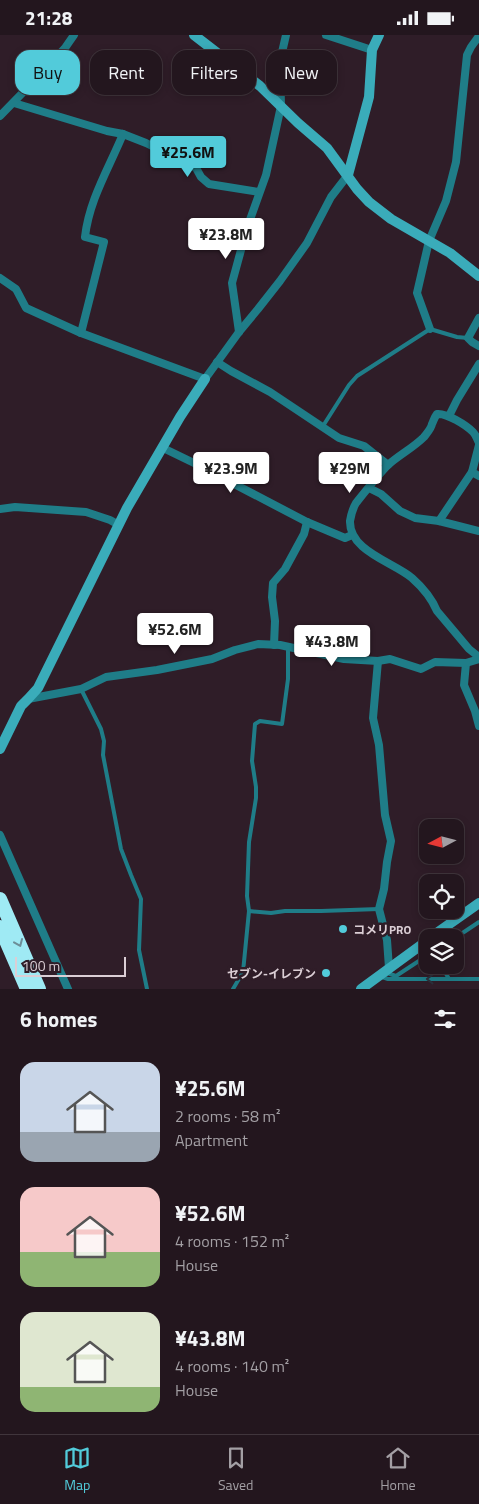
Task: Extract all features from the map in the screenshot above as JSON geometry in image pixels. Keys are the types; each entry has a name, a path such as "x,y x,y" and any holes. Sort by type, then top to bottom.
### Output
{"highway":[{"path":"0,899 39,989"},
{"path":"0,927 27,989"}],"street":[{"path":"0,115 14,103 65,48 74,35"},
{"path":"194,35 260,85 327,148 357,189 375,207 402,227 450,253 479,276"},
{"path":"239,332 232,283 246,228 266,175 281,106 280,61 286,35"},
{"path":"326,35 372,50"},
{"path":"0,749 20,706 38,688 127,508 180,417 217,362 302,250 331,197 348,175 369,97 372,50 379,35"},
{"path":"430,329 417,293 428,241 446,201 456,162 466,55 479,36"},
{"path":"14,103 123,134 146,143 196,168 201,177 209,184 259,192"},
{"path":"81,333 104,242 85,237 87,224 98,190 123,134"},
{"path":"0,278 16,289 26,308 81,333 205,379"},
{"path":"479,318 468,338 479,346"},
{"path":"217,362 270,391 339,438 364,446 388,465"},
{"path":"449,416 479,364"},
{"path":"28,699 81,689 106,677 157,671 212,659 258,644 274,645 344,659 378,661 390,659 421,669 435,662 466,663 479,658 437,611 412,578 365,549 352,535 350,519 355,505 388,465 424,437 436,414 441,413 449,416 474,433 479,444 476,474 439,521"},
{"path":"163,448 307,522 345,538 352,535"},
{"path":"369,488 381,494 407,515 422,520 439,521 479,531"},
{"path":"0,509 15,507 86,512 119,525"},
{"path":"274,645 273,583 285,569 304,535 307,522"},
{"path":"378,661 374,718 379,745 385,815 391,841 379,909 387,940 384,972"},
{"path":"466,663 464,685 479,726"},
{"path":"0,835 68,989"},
{"path":"443,929 479,903"},
{"path":"361,989 419,947"}],"lane":[{"path":"323,426 348,385 357,376 430,329 468,338"},
{"path":"233,989 243,972 249,911 249,842 256,798 252,761 256,725 260,721 282,724 288,679 288,648"},
{"path":"81,689 101,729 104,741 103,755 121,849 141,899 139,950 147,989"},
{"path":"249,911 271,913 379,909"},
{"path":"464,932 479,922"},
{"path":"384,972 396,976 419,961"},
{"path":"384,972 388,979 479,979"},
{"path":"446,974 449,979"}],"place":[{"name":"コメリPRO","path":"343,929"},
{"name":"セブン-イレブン","path":"326,973"}]}
